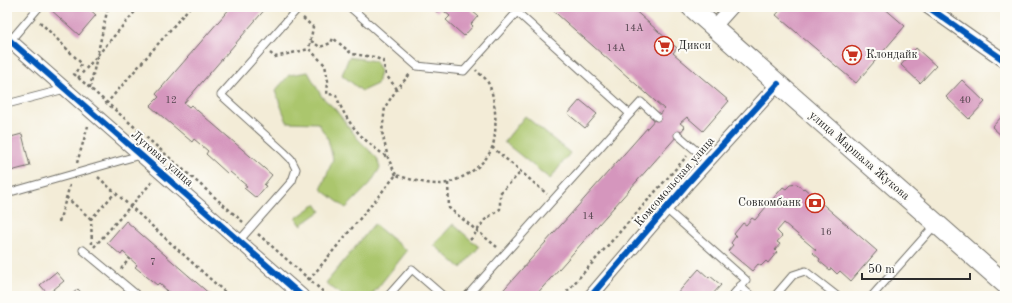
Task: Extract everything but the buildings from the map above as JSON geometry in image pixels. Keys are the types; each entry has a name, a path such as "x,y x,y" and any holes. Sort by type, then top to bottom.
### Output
{"main road":[{"name":"улица Маршала Жукова","path":"691,7 1005,284"}],"street":[{"path":"714,27 732,7"},
{"path":"928,7 1005,61"},
{"name":"Луговая улица","path":"9,39 300,294"},
{"name":"Комсомольская улица","path":"591,296 708,161 778,84"}],"lane":[{"path":"9,39 39,7"},
{"path":"350,7 417,66 464,71 515,9 630,114"},
{"path":"239,241 292,181 296,169 291,159 221,95 297,9"},
{"path":"7,104 65,89"},
{"path":"467,296 641,102 657,117"},
{"path":"678,135 708,161"},
{"path":"7,193 140,155"},
{"path":"666,209 746,280 732,296"},
{"path":"872,296 936,223"},
{"path":"83,250 138,296"},
{"path":"388,296 412,269 443,296"},
{"path":"775,296 793,275 805,271 837,296"},
{"path":"740,286 751,296"}],"path":[{"path":"90,88 108,7"},
{"path":"78,78 139,7"},
{"path":"107,103 190,7"},
{"path":"297,9 313,27 310,49 325,65 328,80 328,94 336,95 341,109 355,130 388,158"},
{"path":"32,15 82,64 74,74 78,78 328,296"},
{"path":"311,40 320,47 331,43 333,38 352,54 374,57 383,61 386,75 397,88"},
{"path":"263,48 275,57 310,49"},
{"path":"417,66 397,88 385,107 382,132 388,158 396,175 423,183 448,183 464,177 481,164 492,147 496,119 493,98 487,81 470,65"},
{"path":"492,147 554,199"},
{"path":"563,296 693,148"},
{"path":"90,170 229,296"},
{"path":"470,240 478,231 485,219 500,209 500,193 521,172"},
{"path":"300,294 309,280 396,175"},
{"path":"115,193 91,220 92,249 155,180"},
{"path":"448,183 449,208 505,254"},
{"path":"66,198 91,220"},
{"path":"119,271 130,258"},
{"path":"162,296 167,290"}],"green space":[{"path":"349,57 375,61 380,71 377,84 362,91 342,75"},
{"path":"308,72 322,97 335,109 358,139 377,158 380,168 370,184 346,208 321,189 333,159 328,139 318,123 287,122 275,91 289,75"},
{"path":"525,116 570,153 550,179 504,142"},
{"path":"316,204 321,211 301,225 296,218"},
{"path":"374,224 407,251 371,296 343,296 326,283"},
{"path":"453,224 479,247 461,268 434,245"}],"cycle path":[{"path":"928,7 1005,61"},
{"path":"7,38 302,296"},
{"path":"591,296 687,184 778,84"}],"place":[{"name":"Дикси","path":"664,46"},
{"name":"Клондайк","path":"852,55"},
{"name":"Совкомбанк","path":"815,203"}]}
